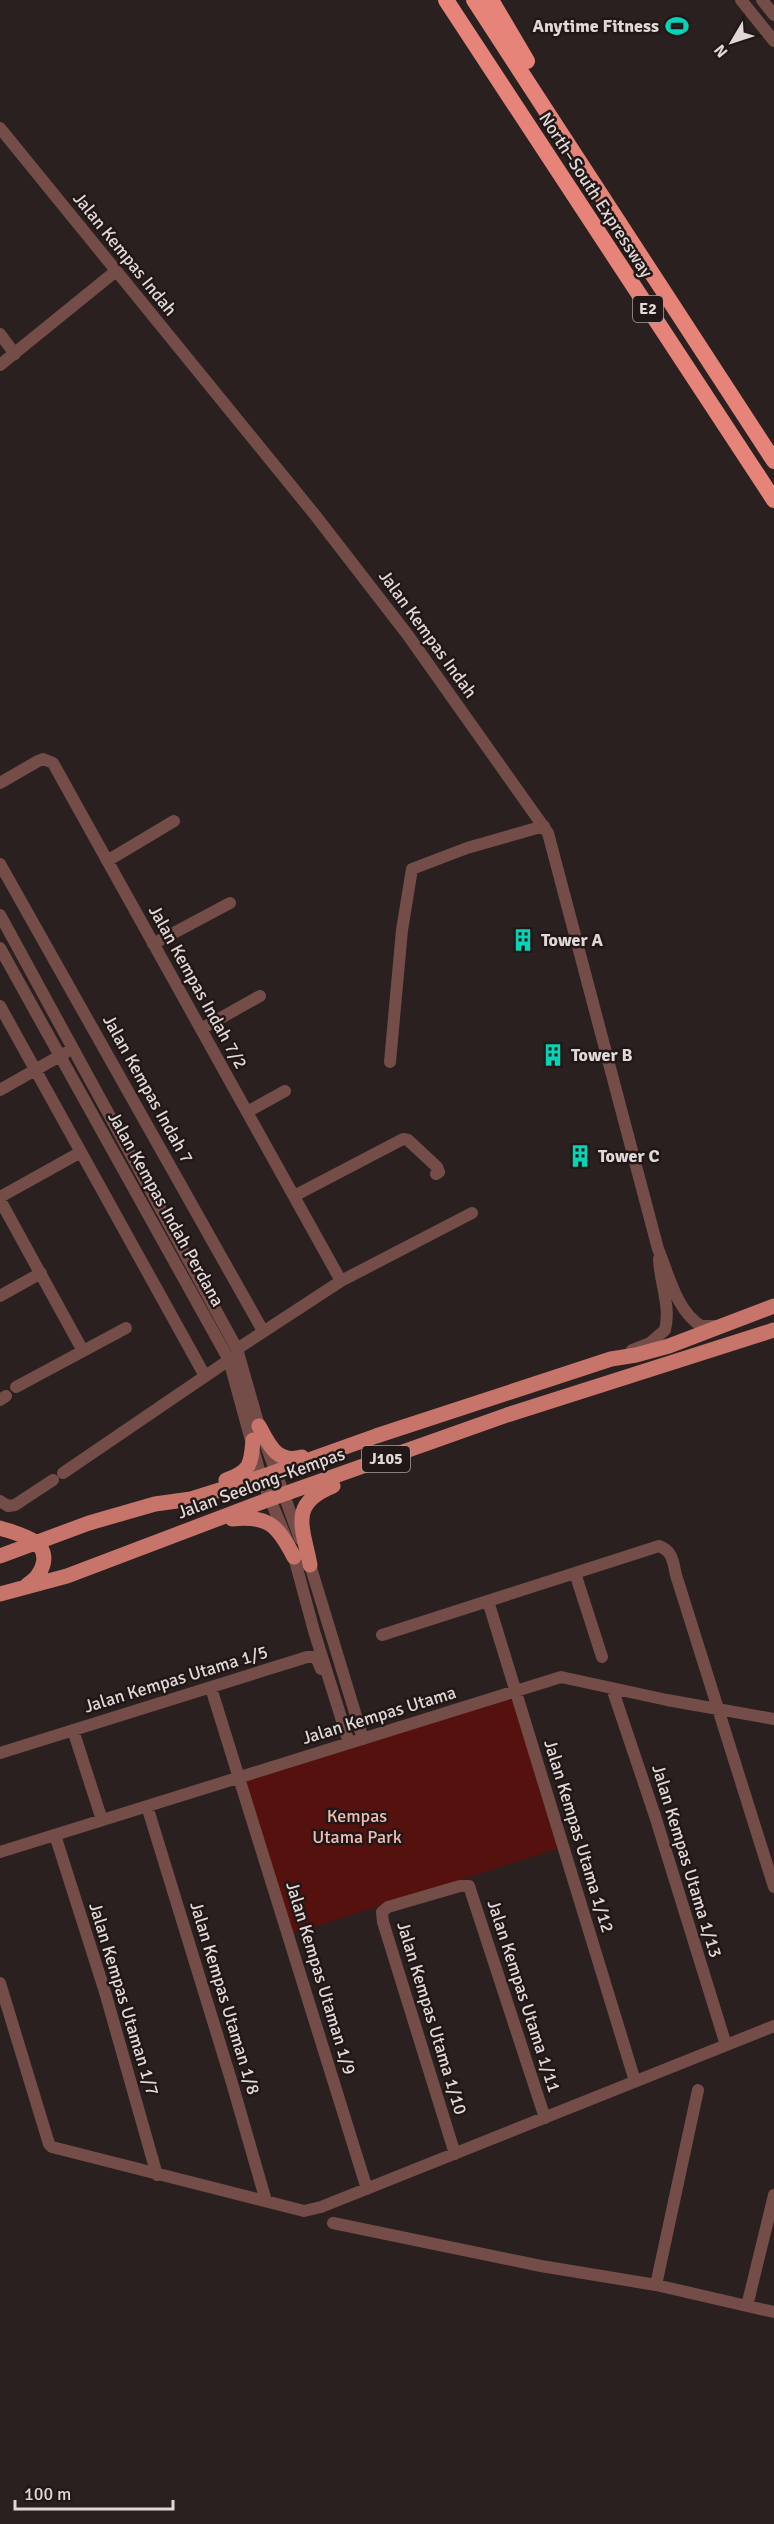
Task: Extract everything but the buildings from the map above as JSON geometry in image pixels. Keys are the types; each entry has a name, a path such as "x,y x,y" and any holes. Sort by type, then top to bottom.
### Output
{"highway":[{"name":"North–South Expressway","path":"447,0 774,500"},
{"name":"North–South Expressway","path":"475,0 774,460"},
{"path":"491,0 535,74 574,152"},
{"path":"741,450 774,512"}],"main road":[{"name":"Jalan Seelong–Kempas","path":"0,1556 89,1524 155,1504 191,1499 268,1475 376,1436 611,1359 669,1346 774,1306"},
{"name":"Jalan Seelong–Kempas","path":"0,1594 67,1576 277,1497 507,1416 774,1330"},
{"path":"310,1565 302,1518 307,1501 322,1490 442,1450 507,1416"},
{"path":"256,1433 276,1453 290,1459 376,1436"},
{"path":"155,1504 240,1475 251,1461 256,1433"},
{"path":"208,1523 243,1518 261,1520 271,1524 282,1534 294,1557"},
{"path":"0,1528 38,1544 41,1549 44,1565 33,1581 21,1588"}],"street":[{"path":"741,0 774,41"},
{"path":"762,0 774,15"},
{"name":"Jalan Kempas Indah","path":"0,128 315,515 393,616 544,825 583,958 658,1249"},
{"path":"0,365 116,271"},
{"path":"0,334 15,354"},
{"name":"Jalan Kempas Indah 7/2","path":"0,783 43,759 52,763 341,1281"},
{"path":"107,861 174,821"},
{"path":"390,1062 398,995 402,930 412,869 467,848 544,825"},
{"name":"Jalan Kempas Indah 7","path":"0,864 263,1332"},
{"path":"153,944 230,903"},
{"name":"Jalan Kempas Indah Perdana","path":"0,915 237,1349 256,1433"},
{"name":"Jalan Kempas Indah Perdana","path":"0,948 230,1360 256,1433"},
{"path":"201,1029 261,996"},
{"path":"0,1006 205,1376"},
{"path":"0,1089 74,1048"},
{"path":"247,1112 285,1091"},
{"path":"294,1196 403,1139 408,1140 437,1167 439,1172 436,1174"},
{"path":"81,1152 0,1198 83,1351"},
{"path":"237,1349 341,1281 472,1213"},
{"path":"658,1249 676,1293 692,1319 706,1327 728,1324"},
{"path":"611,1359 650,1343 665,1330 668,1308 660,1275 658,1249"},
{"path":"0,1296 40,1274"},
{"path":"16,1387 126,1328"},
{"path":"0,1501 8,1506 15,1505 230,1360"},
{"path":"256,1433 268,1475 310,1565 363,1739"},
{"path":"277,1497 314,1631 350,1743"},
{"path":"382,1635 659,1546 665,1548 673,1557 676,1575 774,1887"},
{"path":"575,1573 602,1658"},
{"name":"Jalan Kempas Utama 1/12","path":"488,1601 635,2081"},
{"name":"Jalan Kempas Utama 1/5","path":"0,1753 313,1656 318,1660 330,1696 326,1701"},
{"name":"Jalan Kempas Utama","path":"0,1852 561,1677 774,1719"},
{"name":"Jalan Kempas Utaman 1/9","path":"211,1688 367,2189"},
{"name":"Jalan Kempas Utama 1/13","path":"612,1688 655,1816 726,2045"},
{"path":"73,1730 102,1820"},
{"name":"Jalan Kempas Utaman 1/8","path":"147,1806 266,2201"},
{"name":"Jalan Kempas Utaman 1/7","path":"55,1834 105,1992 157,2175"},
{"name":"Jalan Kempas Utama 1/10","path":"455,2154 383,1922 382,1912 388,1907 460,1886 469,1886"},
{"name":"Jalan Kempas Utama 1/11","path":"469,1886 545,2118"},
{"path":"0,1983 49,2144 57,2150 304,2211 321,2207 367,2189 774,2026"},
{"path":"656,2285 698,2090"},
{"path":"747,2306 774,2196"},
{"path":"333,2223 541,2266 656,2285 774,2312"}],"green space":[{"name":"Kempas Utama Park","path":"516,1691 563,1847 289,1935 239,1777"}],"place":[{"name":"Anytime Fitness","path":"677,26"},
{"name":"Tower A","path":"523,940"},
{"name":"Tower B","path":"553,1055"},
{"name":"Tower C","path":"580,1156"}]}
